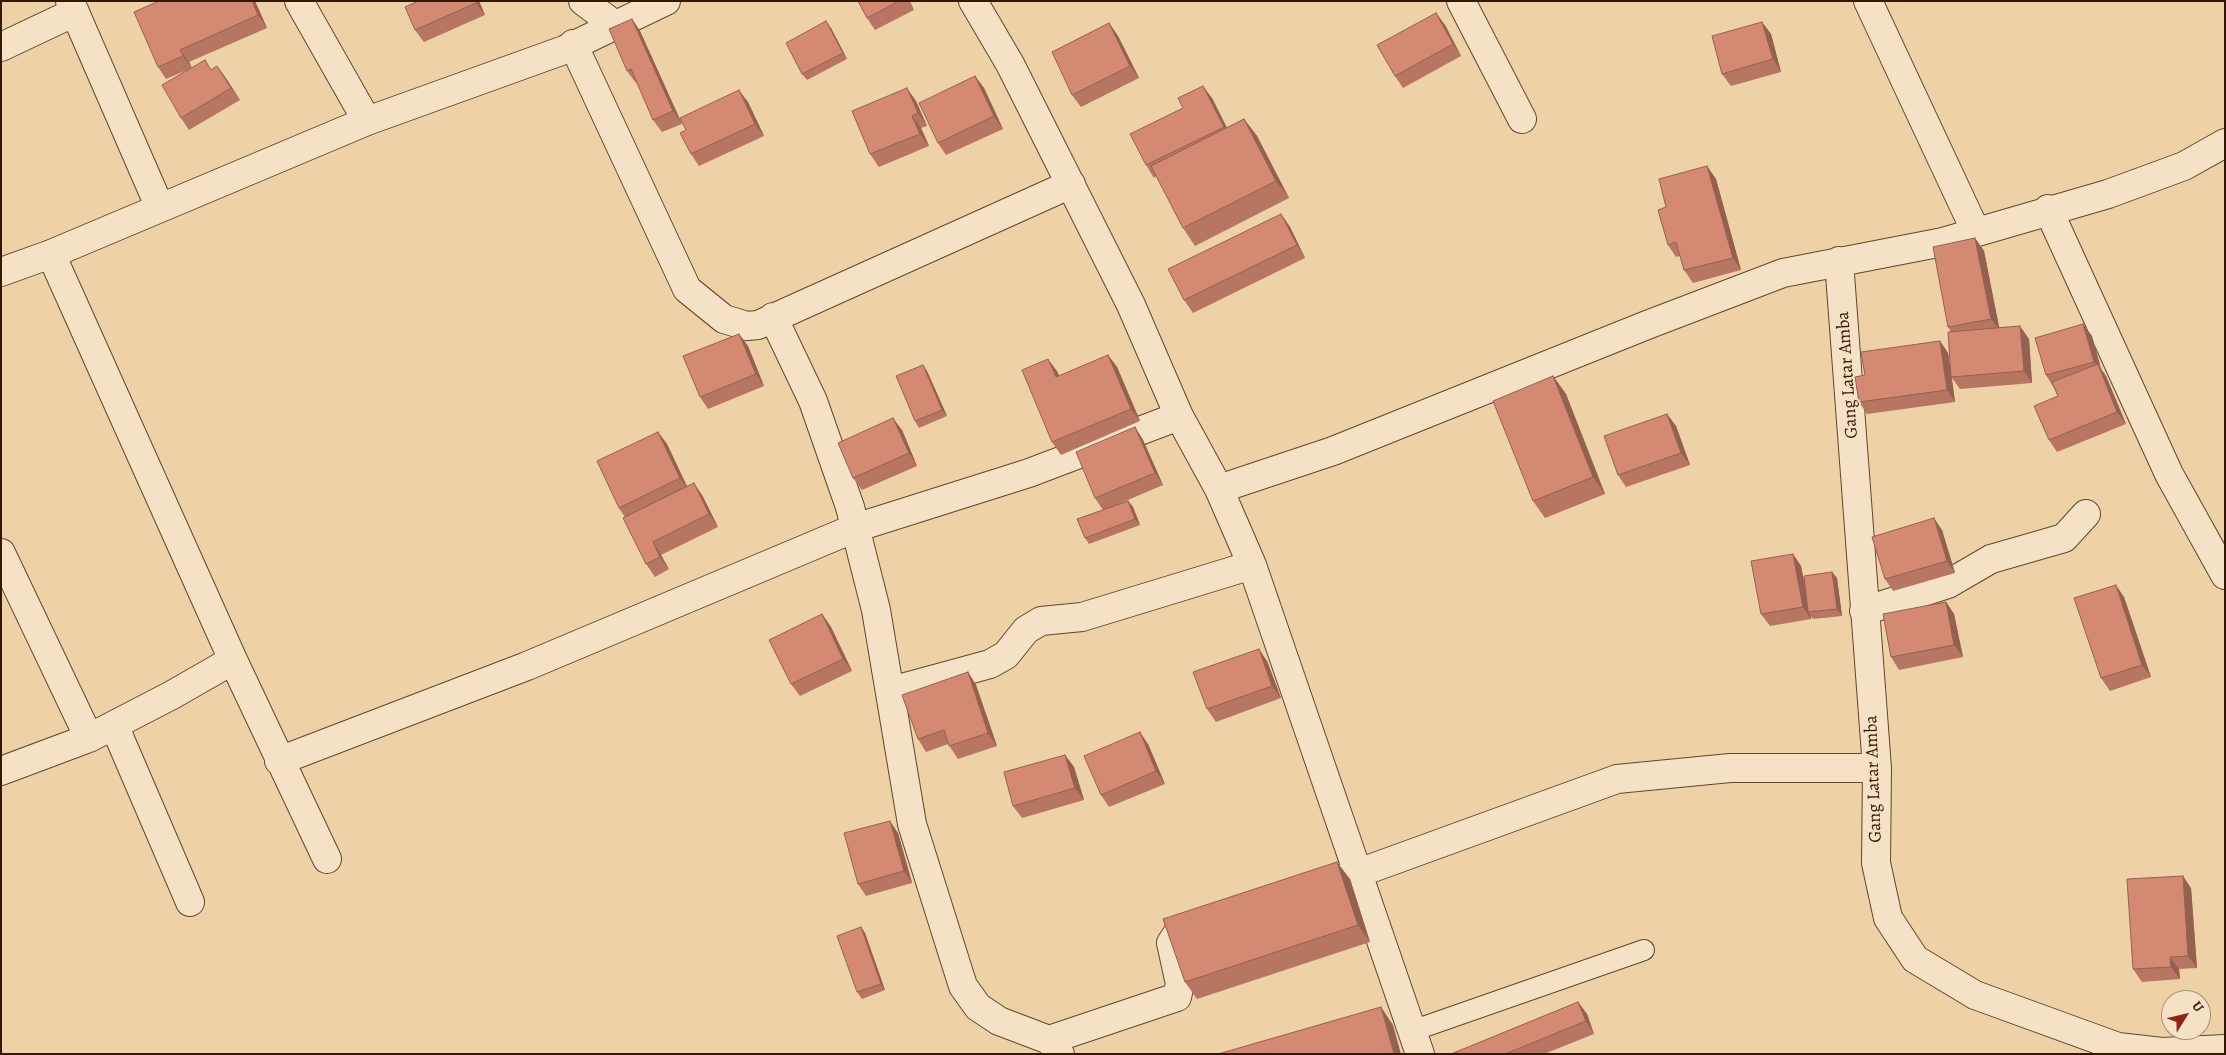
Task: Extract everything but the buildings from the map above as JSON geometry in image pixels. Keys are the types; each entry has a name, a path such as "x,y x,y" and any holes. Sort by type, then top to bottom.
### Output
{"street":[{"path":"299,1 367,121"},
{"path":"582,1 615,25"},
{"path":"1,272 52,254 367,121 564,50 573,44 666,1"},
{"path":"973,1 1010,64 1131,305 1179,416 1219,489 1252,565 1416,1042"},
{"path":"1461,1 1522,120"},
{"path":"1868,1 1976,232"},
{"path":"1,47 73,7 160,208"},
{"path":"573,44 687,289 724,319 747,326 758,324 1071,184"},
{"path":"1219,489 1342,447 1647,325 1783,273 1943,242 2108,194 2184,166 2225,143"},
{"path":"2048,210 2169,474 2225,575"},
{"path":"52,254 233,660 279,761 327,858"},
{"name":"Gang Latar Amba","path":"1840,261 1864,611 1877,768 1876,863 1888,918 1914,959 1975,995 2118,1047 2162,1052 2213,1051"},
{"path":"773,316 813,401 855,528 876,610 912,824 963,986 978,1007 999,1021 1054,1047 1177,997 1180,984 1171,942 1174,936 1227,917"},
{"path":"279,761 527,666 855,528 1029,473 1179,416"},
{"path":"1864,611 1948,584 1991,559 2064,538 2086,514"},
{"path":"1,553 12,601 89,738"},
{"path":"891,691 990,664 1015,646 1026,630 1041,621 1082,617 1252,565"},
{"path":"1,771 89,738 172,696 233,660"},
{"path":"114,724 190,902"},
{"path":"1321,886 1618,779 1730,768 1877,768"}],"lane":[{"path":"1416,1042 1644,950"}]}
